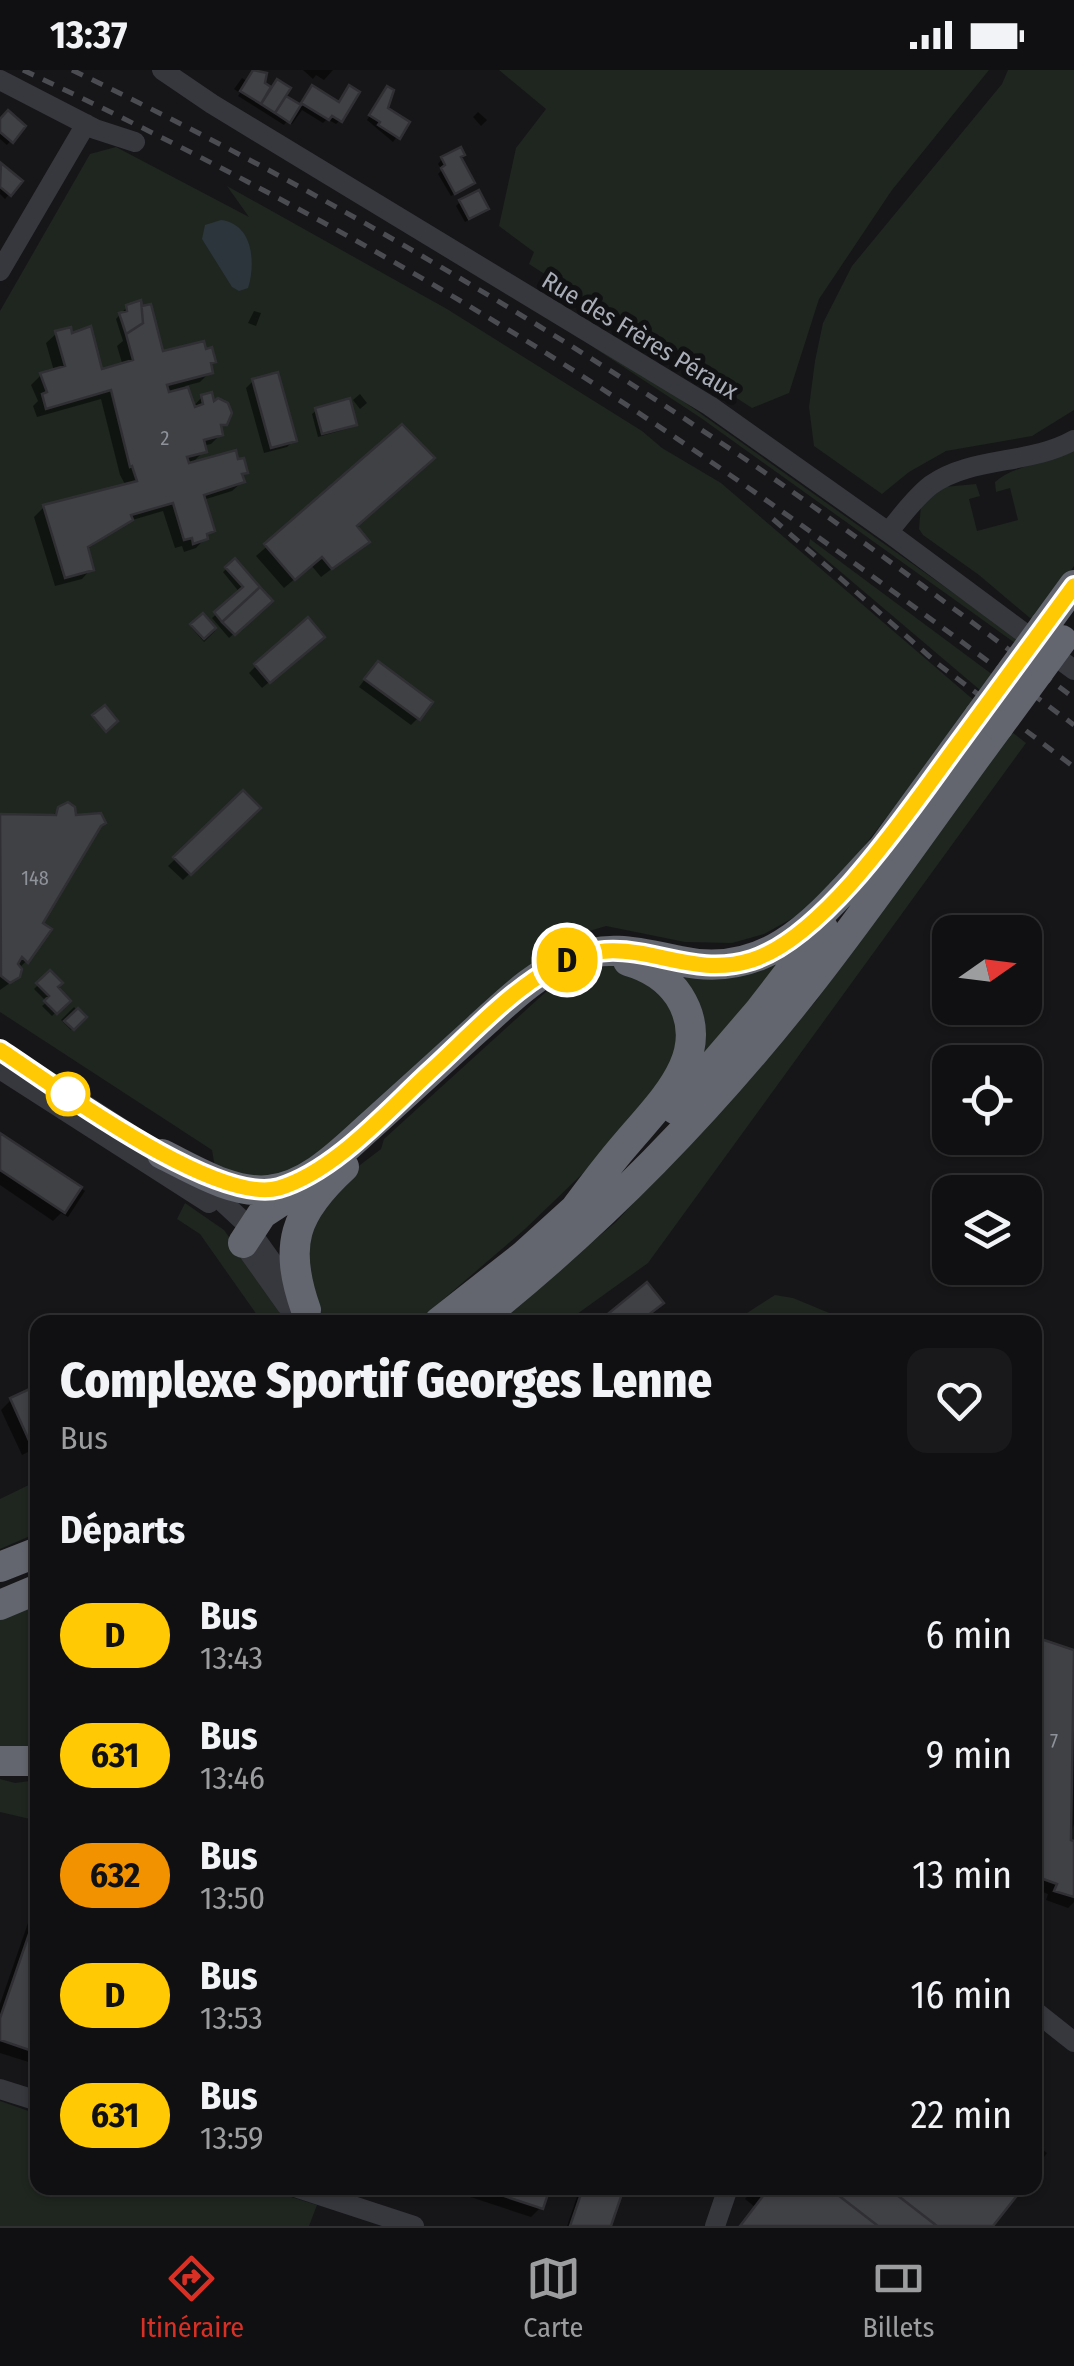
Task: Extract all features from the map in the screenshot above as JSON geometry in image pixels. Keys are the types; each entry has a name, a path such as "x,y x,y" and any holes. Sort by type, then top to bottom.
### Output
{"highway":[{"path":"448,1315 572,1213 716,1063 783,982 881,850 1060,629 1074,586"},
{"path":"485,1315 556,1257 627,1190 740,1069 804,992 989,721"},
{"path":"250,1237 262,1214 315,1179 516,994 558,964 587,953 616,949 708,965 758,958 797,934 881,850"},
{"path":"250,1237 282,1226 309,1204 541,986 577,966 623,960 657,974 676,992 688,1017 690,1052 680,1077 572,1213"},
{"path":"162,1154 216,1180 265,1190 297,1182 340,1153"},
{"path":"305,1315 293,1255 297,1230 309,1204"},
{"path":"0,1567 30,1555"},
{"path":"0,1590 30,1579"},
{"path":"0,1605 30,1592"},
{"path":"0,1761 30,1762"},
{"path":"0,1773 30,1772"}],"street":[{"name":"Rue des Frères Péraux","path":"162,70 500,281 673,382 888,532 1074,670"},
{"path":"0,80 103,133 135,142"},
{"path":"0,271 86,124"},
{"path":"888,532 916,498 940,480 964,470 1046,454 1074,440"},
{"path":"0,1050 162,1154 220,1198 304,1315"},
{"path":"0,1069 208,1202 250,1237"},
{"path":"1042,2017 1074,2042"},
{"path":"0,2089 30,2098"},
{"path":"319,2195 414,2226"},
{"path":"715,2226 726,2195"}],"shaded area":[{"path":"499,70 989,70 892,190 819,299 789,393 752,408 529,264 534,252 499,226 516,148 546,109"},
{"path":"1008,70 1074,70 1074,410 1032,436 946,451 909,472 882,494 814,446 809,407 823,323 852,266 1002,84"},
{"path":"116,147 249,217 227,186 447,309 642,431 662,448 721,483 976,702 844,872 811,908 764,934 732,943 685,942 606,926 566,938 330,1149 279,1182 216,1173 212,1150 0,1012 0,311 90,154"},
{"path":"221,220 240,229 250,246 248,288 239,291 232,287 202,239 205,225"},
{"path":"584,341 663,387 1017,638 1015,643 701,418"},
{"path":"1074,449 1074,566 1036,620 923,535 919,529 921,505 944,487 976,484 980,496 969,499 977,531 1018,520 1010,488 996,492 995,482 1013,471"},
{"path":"810,539 993,675 980,690 809,545"},
{"path":"1008,729 1026,743 648,1263 576,1315 503,1315 616,1222 816,1001"},
{"path":"789,953 699,1068 658,962"},
{"path":"615,965 666,990 683,1051 604,1153 525,1229 425,1315 323,1315 317,1307 301,1248 339,1181 381,1149 384,1139 548,990 596,968"},
{"path":"185,1203 224,1230 285,1315 257,1315 200,1234 177,1219"},
{"path":"775,1295 834,1315 783,1313 744,1315"},
{"path":"30,1484 30,1536 0,1549 0,1499"},
{"path":"30,1597 30,1756 0,1756 0,1611"},
{"path":"0,1779 15,1783 30,1781 30,1819 0,1812"},
{"path":"0,2101 30,2112 30,2195 285,2195 317,2205 309,2226 0,2226"}],"building":[{"path":"253,70 267,73 265,83 271,87 261,104 240,91"},
{"path":"277,79 291,88 275,113 261,104"},
{"path":"312,85 339,102 349,85 360,92 342,122 332,116 329,120 301,103"},
{"path":"387,86 394,90 388,108 410,122 400,139 369,115"},
{"path":"286,96 301,105 290,123 275,113"},
{"path":"8,110 26,126 13,143 0,132 0,119"},
{"path":"461,147 465,155 461,157 475,183 455,194 441,168 445,165 441,157"},
{"path":"1,163 23,181 11,196 0,187"},
{"path":"479,190 489,209 469,219 459,200"},
{"path":"141,300 143,323 126,334 119,313 127,311 126,305"},
{"path":"141,300 142,306 151,304 163,351 204,341 206,349 212,347 216,362 211,363 213,373 167,385 169,392 188,387 195,407 203,404 201,395 212,392 214,401 218,398 228,403 232,413 227,425 221,425 223,435 204,440 207,452 187,457 189,463 236,450 238,459 244,458 248,473 242,474 245,482 204,495 215,531 207,534 208,539 193,544 192,538 184,540 173,503 131,515 133,520 88,547 94,570 65,578 43,505 137,481 111,390 46,409 42,394 47,392 40,373 65,366 55,331 71,327 72,333 91,326 102,369 133,360 126,334 143,323"},
{"path":"278,372 297,441 271,448 252,379"},
{"path":"350,398 357,425 322,434 315,408"},
{"path":"402,424 435,458 357,526 370,542 332,569 322,557 295,580 264,544"},
{"path":"235,558 260,587 222,622 214,612 243,587 225,567"},
{"path":"260,587 273,601 235,635 222,622"},
{"path":"203,613 216,628 204,639 190,624"},
{"path":"308,617 325,637 270,683 254,664"},
{"path":"378,661 433,702 420,720 364,679"},
{"path":"105,705 118,721 106,732 92,715"},
{"path":"243,790 261,808 191,875 173,857"},
{"path":"68,802 75,807 76,815 101,813 106,823 43,923 52,929 28,963 22,957 18,964 22,969 20,977 10,983 1,976 0,814 56,815 58,807"},
{"path":"50,970 63,983 58,987 71,1001 57,1014 44,1001 49,996 36,983"},
{"path":"78,1008 87,1017 74,1030 64,1021"},
{"path":"0,1133 82,1187 65,1213 0,1170"},
{"path":"647,1282 664,1303 648,1315 607,1315"},
{"path":"30,1389 30,1443 10,1398"},
{"path":"1042,1639 1074,1650 1074,1897 1054,1891 1057,1884 1042,1879"},
{"path":"30,1931 30,2050 0,2040 0,2018"},
{"path":"501,2195 548,2195 543,2209"},
{"path":"581,2195 622,2195 611,2226 570,2226"},
{"path":"838,2195 878,2226 740,2226 763,2196"},
{"path":"838,2195 897,2195 937,2226 878,2226"},
{"path":"897,2195 1017,2195 993,2226 937,2226"}],"railway":[{"path":"23,70 314,217 560,362 784,512 1074,725"},
{"path":"72,70 332,205 584,354 789,490 1074,698"},
{"path":"773,519 938,664 1074,767"}],"bus line":[{"name":"D","path":"0,1050 162,1154 206,1175 257,1190 297,1182 340,1153 516,994 558,964 587,953 616,949 698,964 729,964 758,958 787,942 881,850 1074,586"}]}
